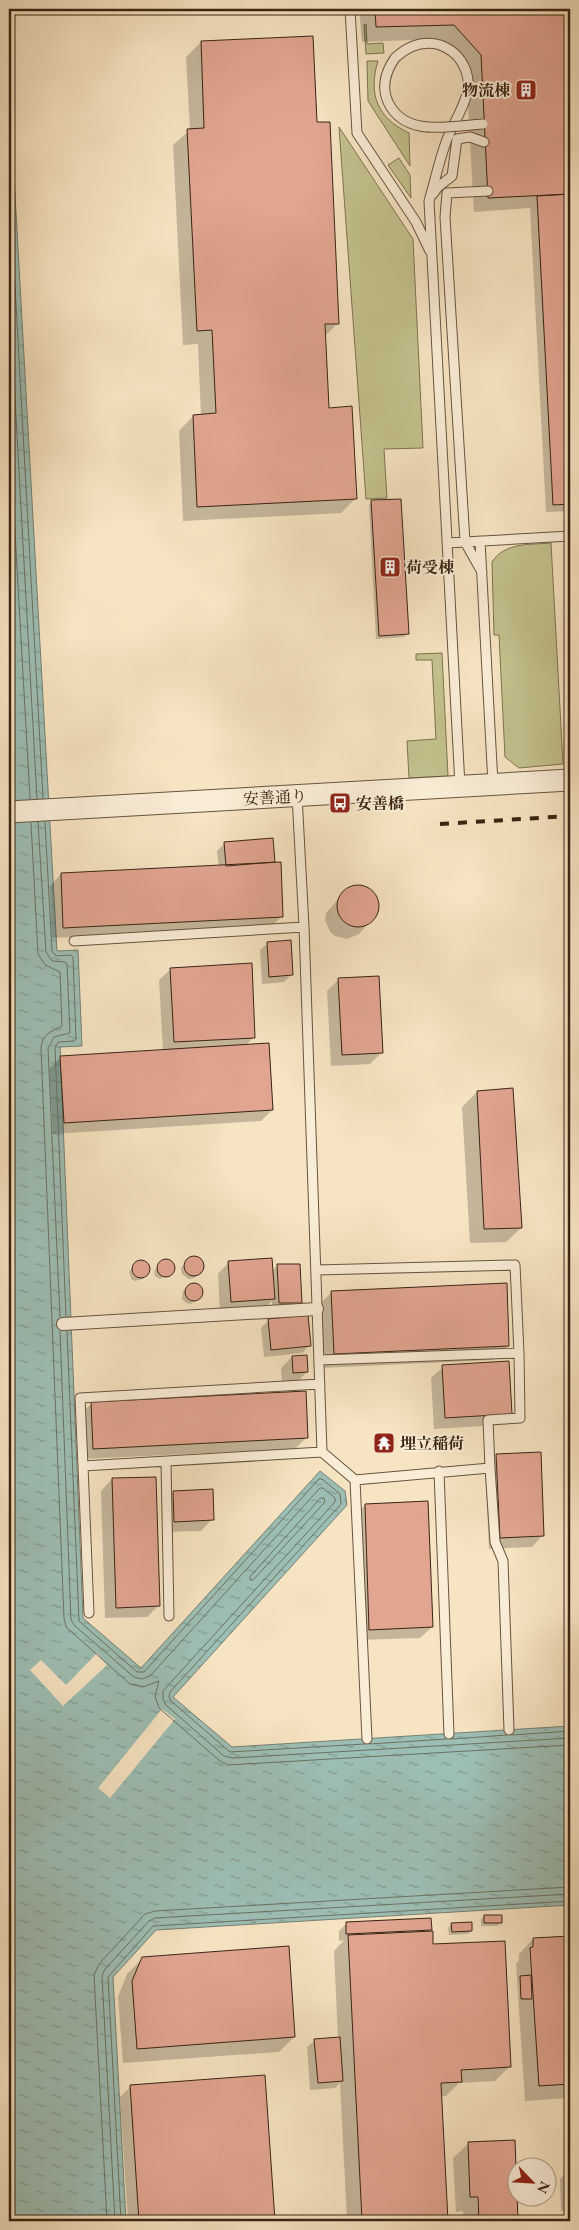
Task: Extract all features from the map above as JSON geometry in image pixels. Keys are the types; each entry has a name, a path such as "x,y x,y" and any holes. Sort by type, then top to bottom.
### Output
{"street":[{"name":"安善通り","path":"9,812 570,780"},
{"path":"63,1324 317,1309"}],"lane":[{"path":"350,9 357,133 416,222 432,256"},
{"path":"460,786 429,201 446,142 468,96 469,82 466,68 462,62 446,47 433,43 418,44 405,49 387,69 385,90 392,109 401,119 413,126 427,128 483,124"},
{"path":"429,201 438,186 452,176 457,139 470,137 484,142"},
{"path":"482,572 466,542 445,217 448,193 488,191"},
{"path":"448,543 570,536"},
{"path":"480,541 493,784"},
{"path":"297,795 304,927 322,1452"},
{"path":"74,941 304,927"},
{"path":"316,1270 515,1265 520,1418 488,1420 494,1542 503,1561 509,1730"},
{"path":"319,1360 519,1353"},
{"path":"89,1613 80,1398 320,1384"},
{"path":"83,1466 322,1452 355,1480 438,1471 490,1468"},
{"path":"166,1462 169,1616"},
{"path":"438,1471 449,1734"},
{"path":"355,1480 367,1739"}],"shaded area":[{"path":"366,24 367,44 383,43 384,53 366,54 364,25"},
{"path":"367,61 378,61 374,84 375,94 382,112 398,127 409,133 410,166 368,101"},
{"path":"339,127 413,239 423,448 384,449 387,498 366,499"},
{"path":"399,158 410,175 411,198 388,165"},
{"path":"551,543 563,764 519,768 505,757 499,635 494,635 492,562 497,556 511,548"},
{"path":"442,653 448,776 409,778 407,741 436,739 432,660 416,660 416,654"}],"water":[{"path":"9,86 57,951 78,950 82,1046 60,1047 83,1618 141,1668 320,1471 345,1491 347,1505 173,1697 232,1747 570,1726 570,1905 156,1930 113,1977 126,2221 9,2221"}],"pier":[{"path":"97,1653 107,1665 63,1706 30,1670 41,1660 66,1685"},
{"path":"162,1709 175,1719 110,1798 98,1788"}],"building":[{"name":"物流棟","path":"375,9 570,9 570,194 488,198 481,55 454,25 376,27"},
{"path":"313,36 317,122 330,122 339,324 325,324 329,408 352,406 357,499 197,507 193,415 216,413 212,330 197,331 187,129 204,128 201,41"},
{"path":"570,194 570,504 553,505 537,196"},
{"name":"荷受棟","path":"401,499 409,634 379,636 371,500"},
{"path":"273,838 275,862 226,866 224,842"},
{"path":"281,862 283,917 63,928 61,873"},
{"path":"362,885 370,888 376,894 379,906 376,918 370,924 354,927 346,924 340,918 337,902 340,894 346,888"},
{"path":"291,940 293,975 269,977 267,942"},
{"path":"252,963 255,1038 174,1042 170,968"},
{"path":"379,976 383,1053 342,1055 338,978"},
{"path":"269,1043 273,1110 64,1123 60,1056"},
{"path":"513,1088 522,1228 484,1229 477,1091"},
{"path":"194,1256 201,1259 204,1266 201,1273 194,1276 187,1273 184,1266 187,1259"},
{"path":"272,1258 275,1299 231,1302 228,1261"},
{"path":"166,1259 174,1264 175,1268 170,1276 166,1277 158,1272 157,1268 162,1260"},
{"path":"137,1260 145,1260 150,1265 148,1276 137,1278 132,1273 132,1265"},
{"path":"277,1264 300,1264 302,1303 279,1303"},
{"path":"190,1283 198,1283 203,1288 201,1299 190,1301 185,1296 185,1288"},
{"path":"507,1283 509,1346 334,1354 331,1291"},
{"path":"308,1315 311,1346 271,1350 268,1319"},
{"path":"307,1355 308,1372 293,1373 292,1356"},
{"path":"509,1361 512,1414 445,1418 442,1365"},
{"path":"306,1391 308,1438 93,1449 91,1402"},
{"path":"541,1452 544,1536 500,1538 496,1454"},
{"path":"156,1477 160,1606 116,1608 112,1478"},
{"path":"213,1489 214,1520 174,1522 173,1491"},
{"path":"428,1501 433,1627 369,1630 365,1504"},
{"path":"484,1915 502,1915 502,1923 484,1923"},
{"path":"431,1918 432,1930 346,1934 346,1922"},
{"path":"472,1922 472,1931 452,1932 451,1923"},
{"path":"433,1931 433,1944 505,1941 511,2067 461,2070 462,2082 441,2083 448,2221 362,2221 348,1935"},
{"path":"570,1936 570,2084 539,2086 530,1948 533,1947 533,1938"},
{"path":"289,1946 295,2037 137,2049 132,1981 142,1957"},
{"path":"531,1975 532,1999 521,1999 520,1976"},
{"path":"340,2037 343,2081 318,2083 314,2039"},
{"path":"265,2075 275,2221 139,2221 130,2085"},
{"path":"515,2140 516,2158 506,2158 506,2208 518,2208 518,2221 479,2221 478,2197 470,2197 468,2142"},
{"path":"567,2170 570,2170 570,2204 568,2204"}],"railway":[{"path":"440,824 570,816"}],"place":[{"name":"物流棟","path":"526,90"},
{"name":"荷受棟","path":"390,567"},
{"name":"安善橋","path":"340,803"},
{"name":"埋立稲荷","path":"384,1443"}]}
